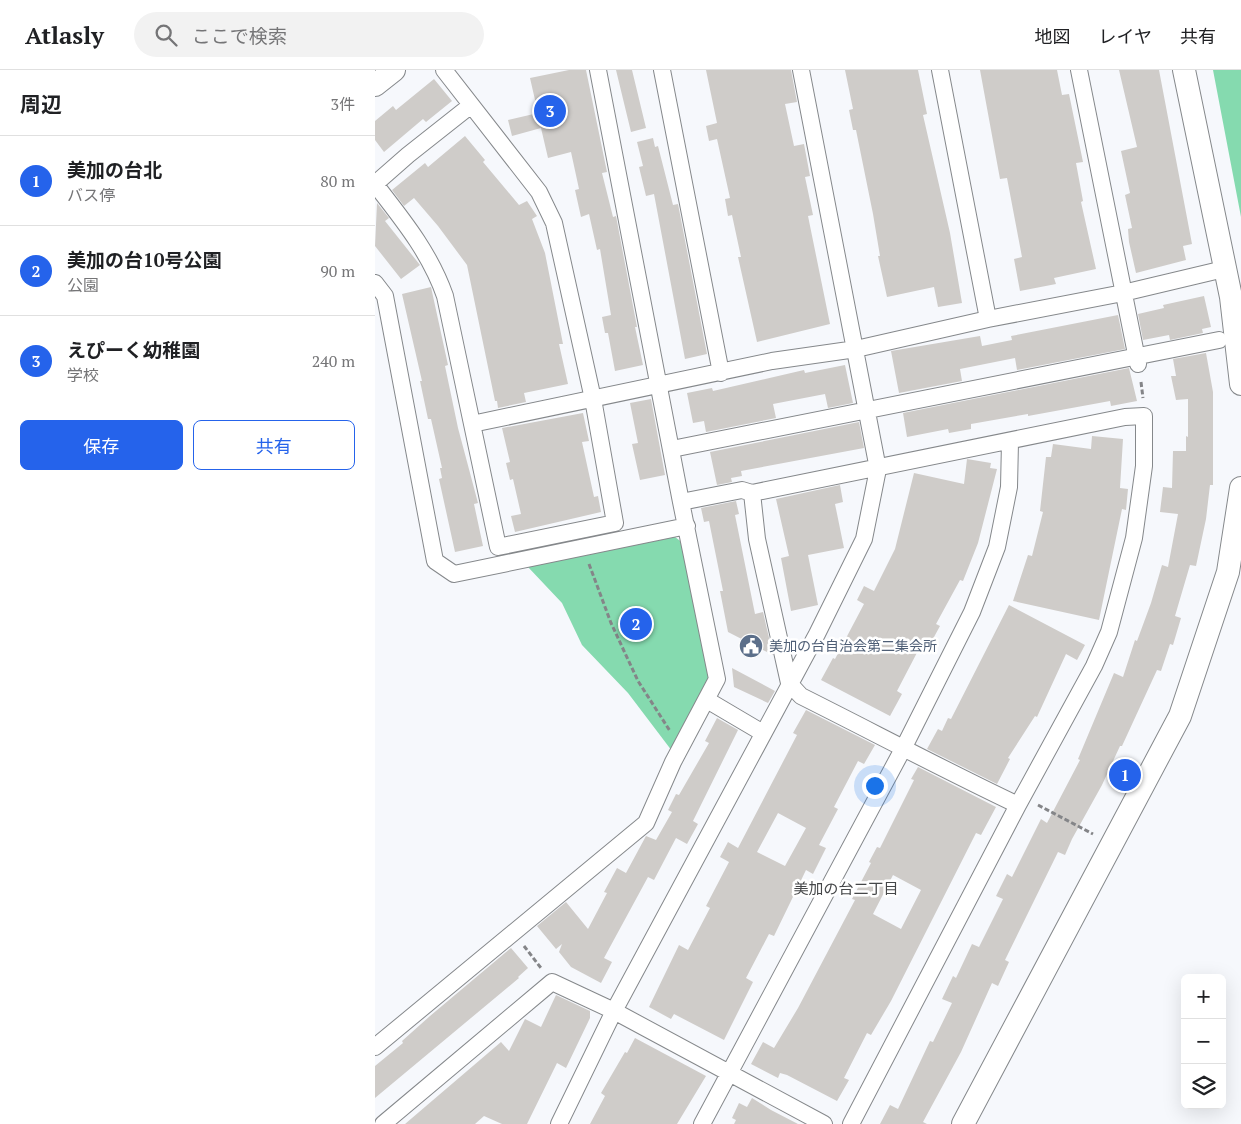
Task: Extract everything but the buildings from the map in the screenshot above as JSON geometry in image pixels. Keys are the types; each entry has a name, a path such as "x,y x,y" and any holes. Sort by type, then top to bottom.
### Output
{"street":[{"path":"375,85 395,70"},
{"path":"444,70 470,106 539,192 554,223 593,399 615,523 497,547 445,296 436,270 422,245 375,184 470,106"},
{"path":"375,1047 646,822 681,748 717,680 598,70"},
{"path":"662,70 721,373"},
{"path":"559,1124 614,1011 817,634 864,539 878,469 801,70"},
{"path":"939,70 989,319"},
{"path":"1079,70 1137,360"},
{"path":"1184,70 1236,330 1241,384"},
{"path":"472,424 772,361 856,349 989,319 1123,293 1224,269"},
{"path":"375,283 385,296 435,561 455,574 687,526"},
{"path":"672,449 867,410 1137,360 1219,340"},
{"path":"681,502 742,490 752,493 878,469 1125,418 1144,410 1144,466 1135,538 1109,632 1094,666 1025,803 851,1124"},
{"path":"702,1124 904,747 972,612 987,577 997,546 1009,487 1010,442"},
{"path":"963,1124 1180,716 1234,573 1241,488"},
{"path":"752,493 757,539 789,683 801,696 904,747 943,770 1025,803"},
{"path":"707,700 763,733"},
{"path":"383,1124 552,982 614,1011 824,1124"}],"path":[{"path":"1137,360 1144,410"},
{"path":"581,547 599,587 611,623 638,681 681,748"},
{"path":"1025,803 1093,834"},
{"path":"513,931 552,982"}],"green space":[{"path":"1213,70 1241,70 1241,217"},
{"path":"675,537 683,543 711,678 672,751 628,693 582,645 562,603 528,567"}],"place":[{"name":"えぴーく幼稚園","path":"550,111"},
{"name":"美加の台10号公園","path":"636,624"},
{"name":"美加の台自治会第二集会所","path":"751,646"},
{"name":"美加の台北","path":"1125,775"}],"district":[{"name":"美加の台二丁目","path":"846,889"}]}
